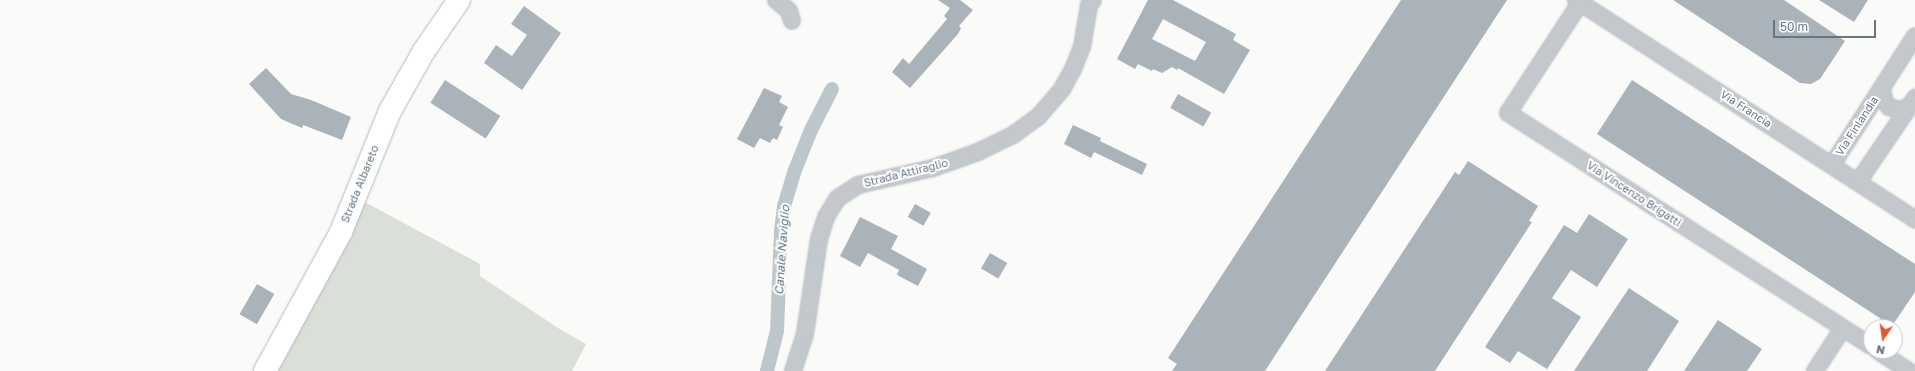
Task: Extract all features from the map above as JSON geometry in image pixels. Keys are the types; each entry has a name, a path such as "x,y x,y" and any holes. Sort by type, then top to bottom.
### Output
{"street":[{"name":"Strada Albareto","path":"265,371 341,232 394,105 424,51 459,0"},
{"path":"776,0 789,11 792,21"},
{"name":"Strada Attiraglio","path":"793,371 805,334 822,228 826,217 838,198 858,185 933,168 978,152 1013,135 1038,117 1062,89 1073,69 1082,47 1089,5 1093,0"},
{"name":"Via Francia","path":"1578,1 1915,219"},
{"name":"Via Vincenzo Brigatti","path":"1578,1 1508,113 1863,341"},
{"name":"Via Finlandia","path":"1832,165 1915,36"},
{"name":"Via Finlandia","path":"1882,88 1884,100 1889,107 1899,110 1912,102"},
{"name":"Via Finlandia","path":"1858,182 1912,102"},
{"path":"1815,371 1843,328"},
{"path":"1890,359 1909,371"}],"shaded area":[{"path":"361,200 480,264 480,276 558,328 586,344 572,371 273,371"}],"building":[{"path":"938,0 960,0 973,10 959,26 961,28 958,34 910,88 892,72 903,58 909,64 947,19 944,16 950,8"},
{"path":"1148,0 1173,0 1236,34 1233,40 1250,50 1224,94 1178,68 1177,70 1172,67 1162,73 1153,69 1152,71 1138,64 1135,69 1117,59","holes":["1163,19 1206,42 1195,61 1152,39"]},
{"path":"1401,0 1507,0 1265,371 1172,371 1177,364 1168,358"},
{"path":"1673,0 1784,0 1845,41 1820,79 1811,84 1800,83"},
{"path":"1819,0 1868,0 1854,22"},
{"path":"524,6 561,33 522,90 484,63 496,45 512,56 527,35 511,24"},
{"path":"266,68 291,94 311,100 351,117 342,140 303,125 302,128 281,119 249,84"},
{"path":"445,80 500,116 486,139 430,103"},
{"path":"1632,80 1915,264 1915,292 1897,319 1881,319 1597,134"},
{"path":"764,88 782,96 779,102 788,107 779,125 783,127 777,140 773,138 770,143 760,138 754,148 737,139"},
{"path":"1178,94 1211,112 1203,126 1170,108"},
{"path":"1073,125 1101,138 1100,141 1147,164 1142,175 1094,152 1091,158 1064,144"},
{"path":"1468,161 1538,206 1529,221 1532,222 1435,371 1325,371 1455,172 1459,175"},
{"path":"915,204 931,213 923,226 908,217"},
{"path":"1589,214 1628,239 1597,287 1571,270 1552,298 1581,317 1547,369 1518,351 1510,363 1485,347 1564,225 1577,233"},
{"path":"860,217 898,236 891,249 927,269 918,286 897,275 899,270 868,253 860,267 840,256"},
{"path":"990,253 1007,263 998,279 981,269"},
{"path":"257,284 274,294 257,324 240,314"},
{"path":"1629,288 1679,321 1647,371 1574,371"},
{"path":"1718,320 1762,349 1747,371 1684,371"}],"waterway":[{"name":"Canale Naviglio","path":"767,371 777,331 781,231 784,206 795,170 811,130 832,89"}]}
